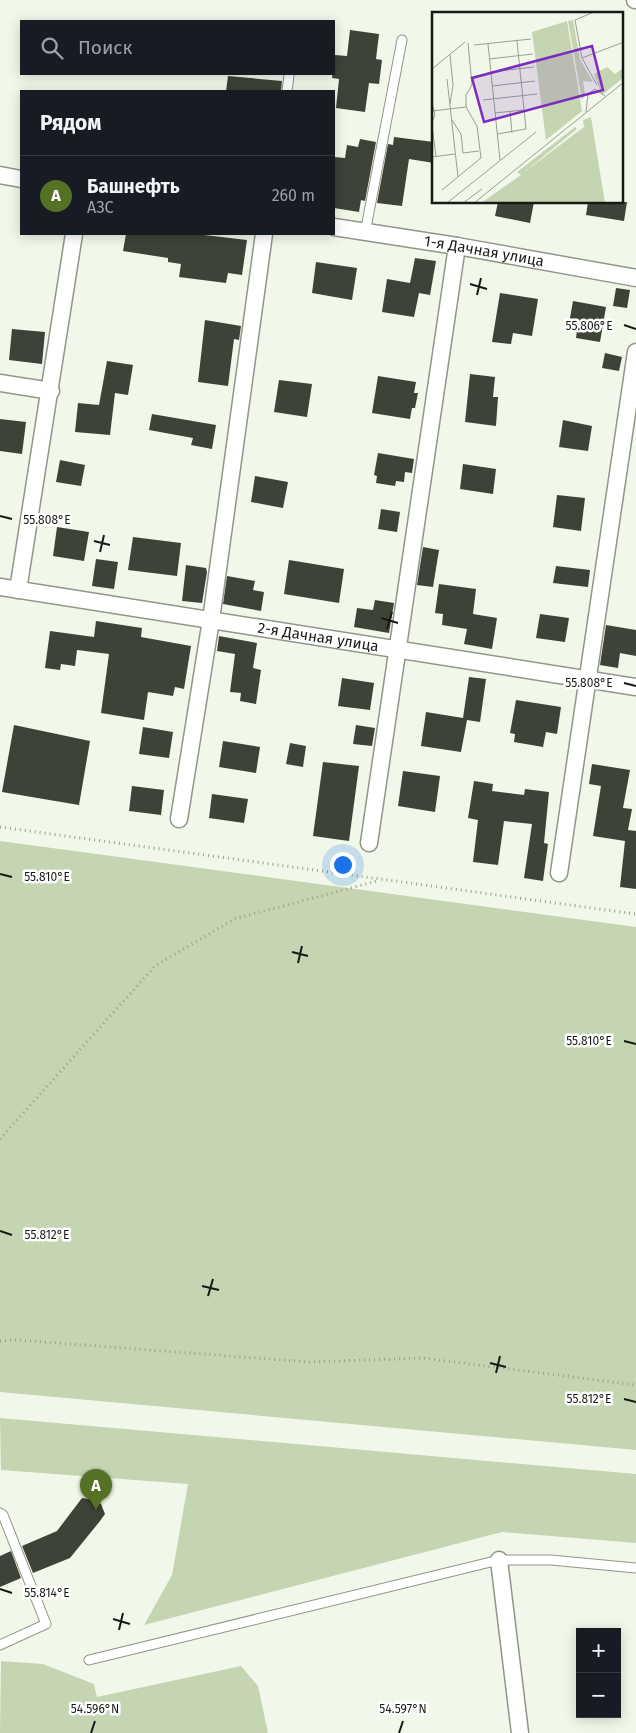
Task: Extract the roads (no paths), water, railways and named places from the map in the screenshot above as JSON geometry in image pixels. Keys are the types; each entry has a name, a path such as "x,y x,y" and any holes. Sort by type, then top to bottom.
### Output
{"street":[{"path":"0,175 20,179"},
{"name":"1-я Дачная улица","path":"335,227 457,246 636,278"},
{"path":"18,590 51,391 74,235"},
{"path":"179,819 211,620 264,235"},
{"path":"369,843 457,246"},
{"path":"559,873 636,352"},
{"path":"0,383 51,391"},
{"name":"2-я Дачная улица","path":"0,587 636,686"},
{"path":"499,1560 520,1733"}],"lane":[{"path":"364,232 402,40"},
{"path":"287,90 289,76"},
{"path":"0,1513 3,1516 46,1624 0,1645"},
{"path":"89,1660 499,1560 551,1560 636,1568"}],"place":[{"name":"Башнефть","path":"96,1510"}]}
